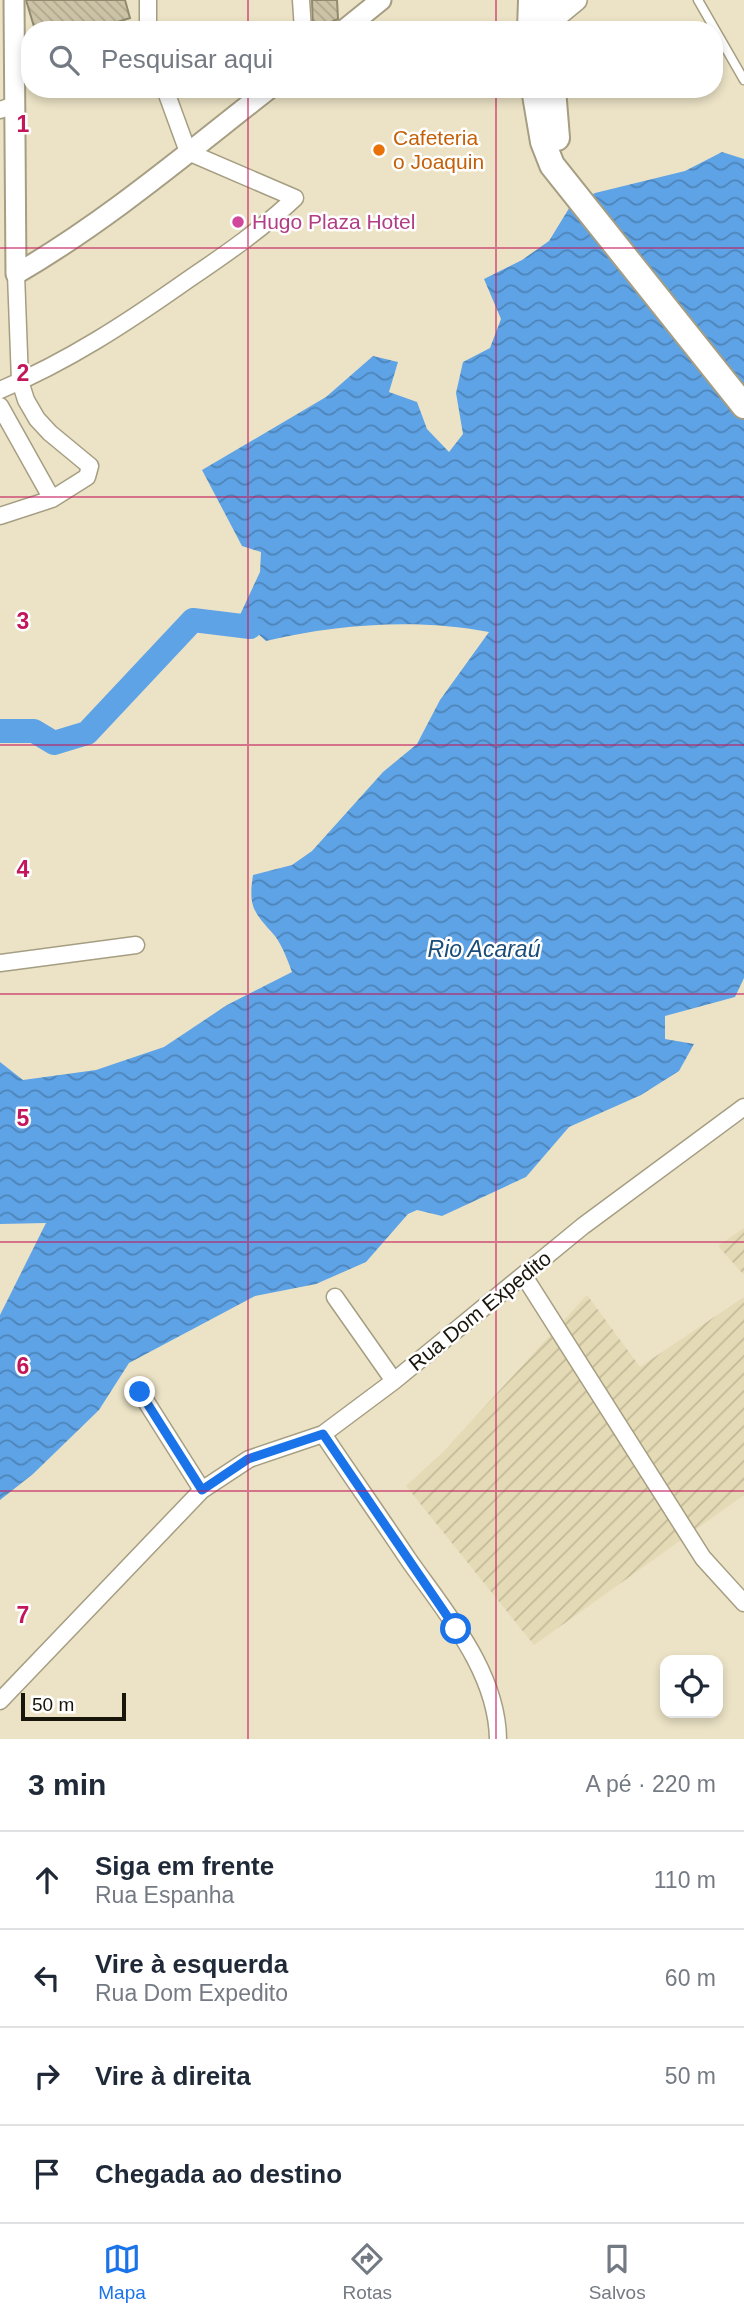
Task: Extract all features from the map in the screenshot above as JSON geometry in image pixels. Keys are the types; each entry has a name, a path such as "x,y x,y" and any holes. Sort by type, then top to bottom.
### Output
{"main road":[{"path":"541,16 576,0"},
{"path":"536,98 547,154 569,186 744,405"},
{"path":"555,98 557,140 569,186"}],"street":[{"path":"14,0 21,68"},
{"path":"148,0 148,21"},
{"path":"300,0 302,21"},
{"path":"355,21 381,0"},
{"path":"0,516 52,499 87,477 90,466 37,419 20,382 7,108 21,80"},
{"path":"0,390 70,358 116,330 264,227 295,198 188,152 168,98"},
{"path":"16,274 59,249 257,98"},
{"path":"0,406 52,499"},
{"path":"0,963 136,945"},
{"name":"Rua Dom Expedito","path":"0,1701 202,1490 248,1459 323,1434 394,1381 583,1226 744,1107"},
{"path":"524,1276 704,1558 744,1603"},
{"path":"335,1297 394,1381"},
{"path":"140,1392 202,1490"},
{"path":"323,1434 456,1629 478,1667 495,1709 498,1739"}],"lane":[{"path":"698,0 710,21"},
{"path":"723,43 744,80"}],"shaded area":[{"path":"744,1228 744,1275 718,1246"},
{"path":"587,1295 640,1367 744,1297 744,1495 534,1645 406,1486 443,1452"}],"water":[{"name":"Rio Acaraú","path":"722,152 744,159 744,978 735,997 665,1016 665,1039 694,1044 679,1071 641,1095 569,1127 526,1177 442,1216 417,1210 408,1214 366,1262 316,1284 255,1296 129,1363 99,1410 33,1474 0,1500 0,1315 46,1223 0,1224 0,1062 23,1080 96,1070 164,1047 227,1005 292,972 278,940 254,909 251,895 253,875 292,865 312,851 383,772 417,744 440,700 489,632 434,625 377,625 321,630 266,641 239,617 260,572 261,552 242,546 202,470 326,397 373,356 398,362 389,392 417,402 427,429 449,452 463,434 456,393 463,362 490,348 501,319 484,279 522,260 549,241 571,205 595,193 685,171"}],"building":[{"path":"26,0 125,0 130,18 120,21 32,21"},
{"path":"312,0 337,0 338,19 313,21"}],"waterway":[{"path":"0,731 34,731 54,743 87,733 193,620 250,627"}],"place":[{"name":"Cafeteria o Joaquin","path":"379,150"},
{"name":"Hugo Plaza Hotel","path":"238,222"}],"route":[{"path":"140,1392 202,1490 248,1459 271,1449 323,1434 456,1629"}]}
